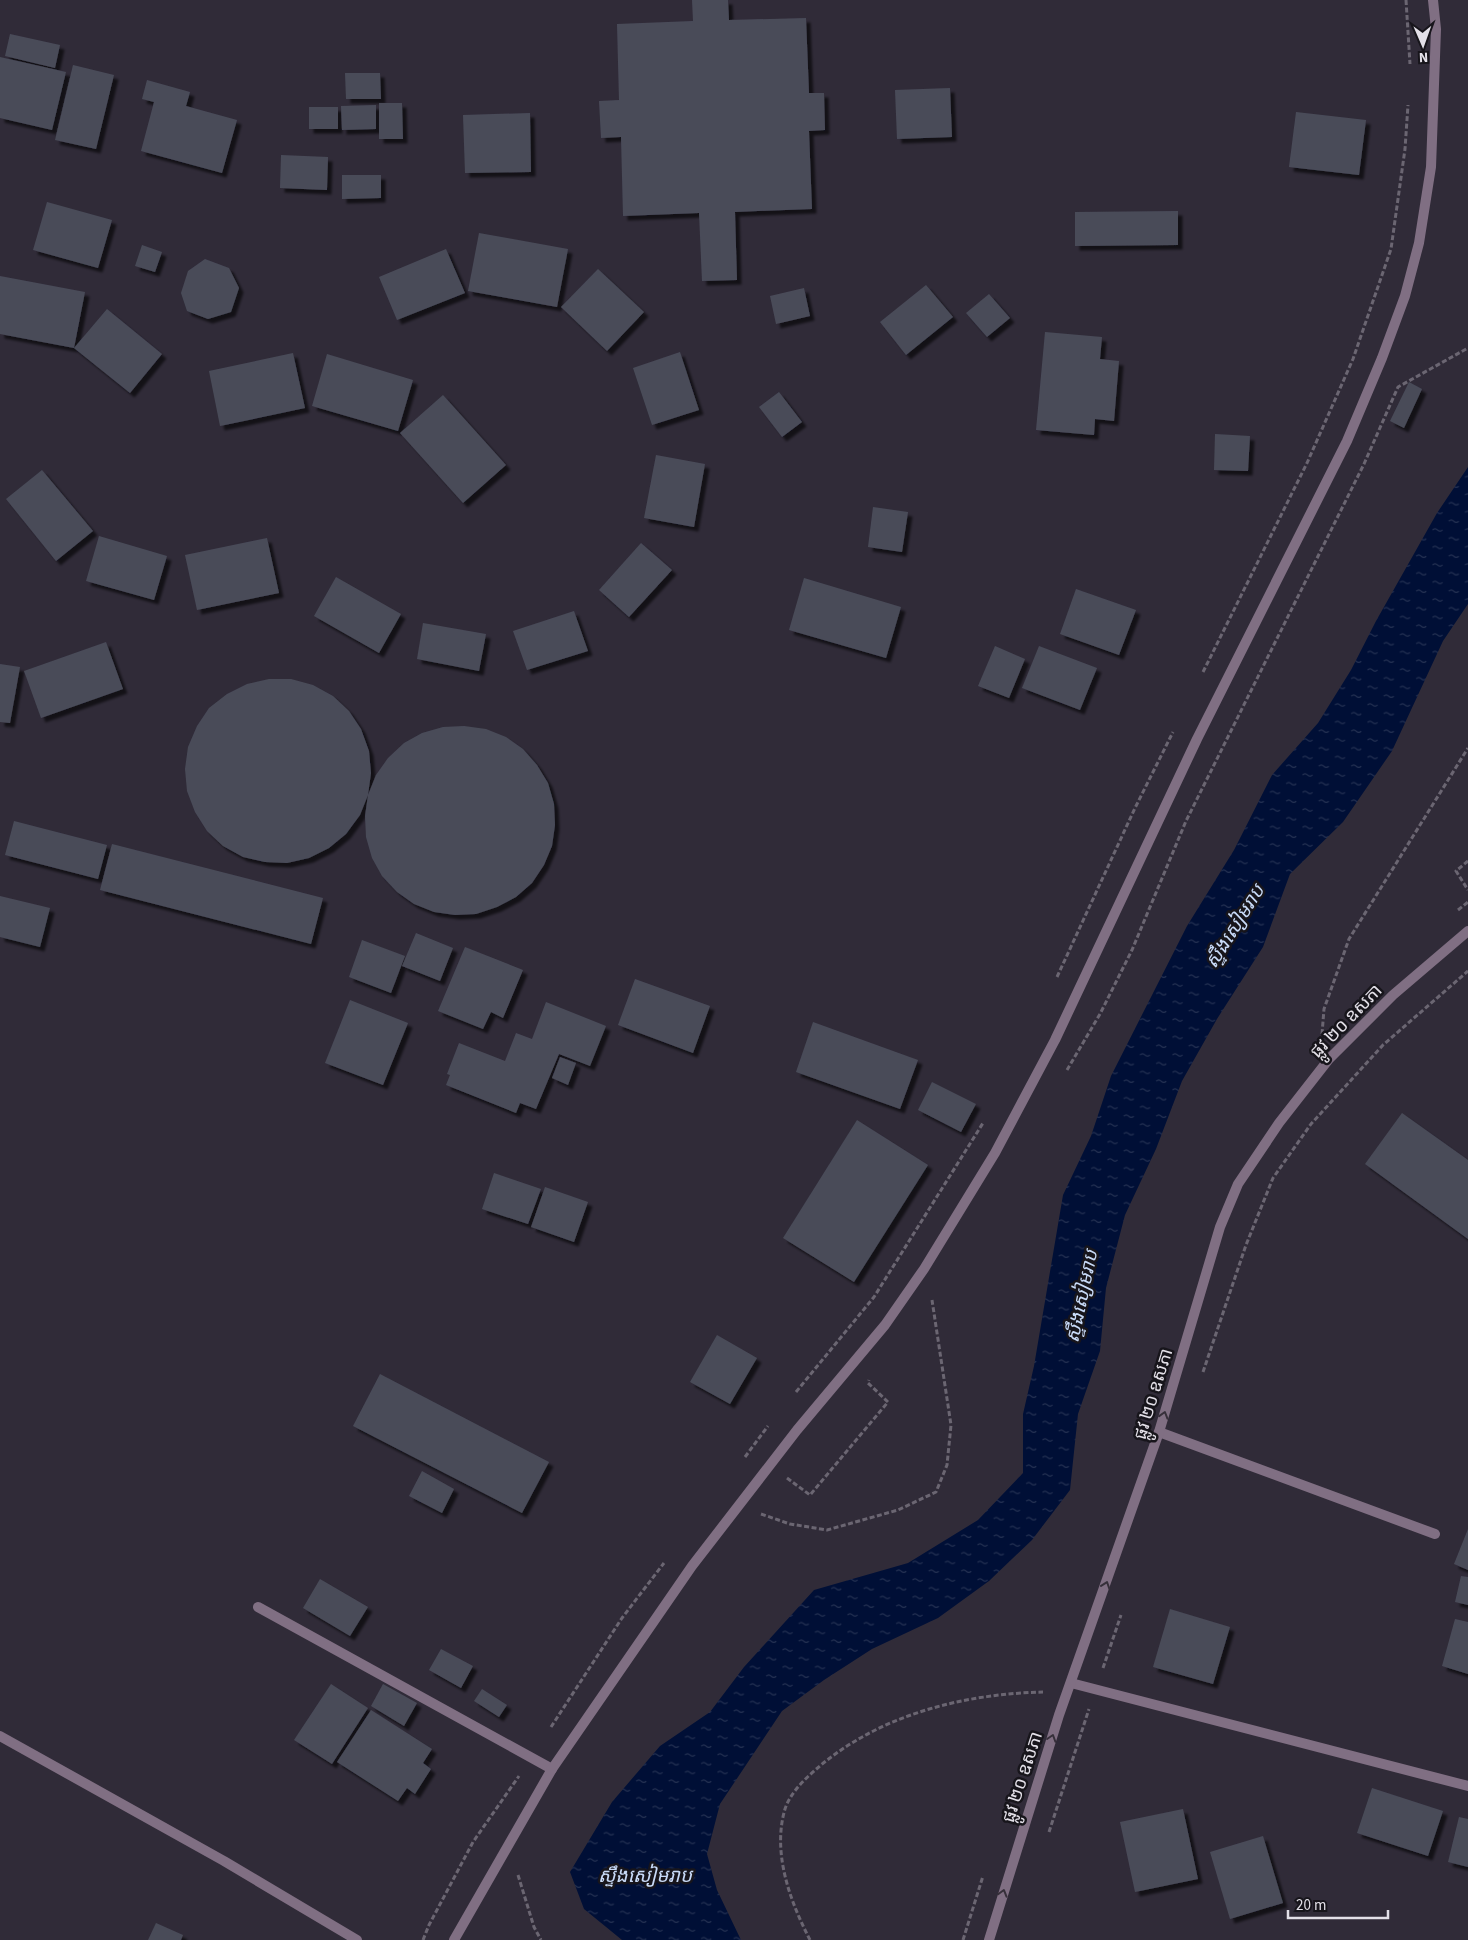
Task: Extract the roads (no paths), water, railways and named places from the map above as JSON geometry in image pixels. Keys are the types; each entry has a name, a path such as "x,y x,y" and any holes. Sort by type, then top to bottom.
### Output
{"street":[{"path":"454,1940 552,1769 692,1566 797,1430 885,1325 918,1277 995,1153 1055,1040 1197,739 1347,441 1382,358 1405,296 1419,243 1431,167 1436,29 1433,0"},
{"name":"ផ្លូវ ២០ ឧសភា","path":"989,1940 1012,1861 1071,1683 1159,1432 1220,1227 1238,1184 1279,1123 1329,1059 1393,995 1468,932"},
{"path":"1159,1432 1435,1534"},
{"path":"258,1607 552,1769"},
{"path":"1071,1683 1468,1786"},
{"path":"0,1736 224,1861 357,1940"}],"water":[{"name":"ស្ទឹងសៀមរាប","path":"1468,467 1468,604 1443,641 1392,751 1343,822 1290,874 1263,947 1217,1019 1182,1081 1156,1149 1125,1215 1106,1288 1100,1351 1078,1414 1070,1490 1032,1540 989,1581 938,1618 872,1649 824,1680 782,1711 720,1804 707,1854 717,1890 741,1940 622,1940 584,1909 570,1872 612,1802 660,1746 710,1712 744,1667 814,1590 908,1563 978,1520 1023,1473 1023,1414 1034,1366 1063,1195 1091,1136 1111,1076 1187,926 1234,850 1272,775 1318,723 1351,670 1376,621 1437,513"}]}
